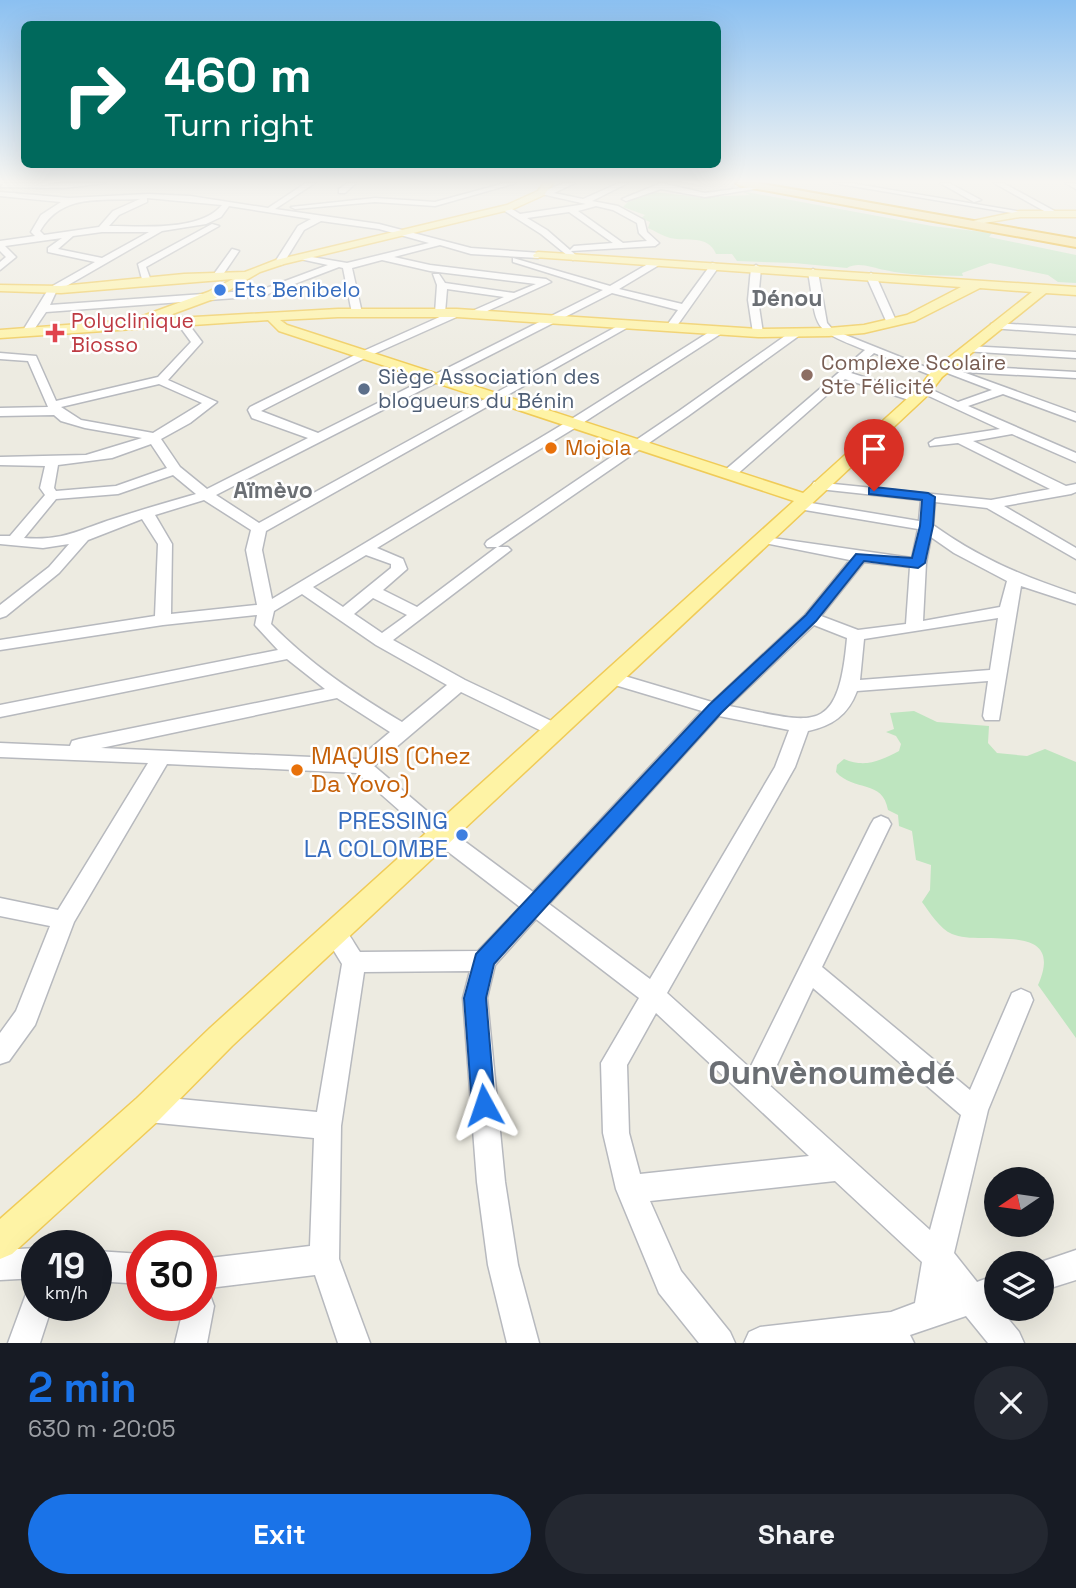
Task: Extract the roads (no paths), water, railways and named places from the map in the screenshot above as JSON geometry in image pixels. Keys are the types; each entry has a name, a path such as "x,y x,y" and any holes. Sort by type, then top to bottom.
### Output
{"main road":[{"path":"134,324 208,297 247,275 280,262 352,246"},
{"path":"538,255 574,253 656,263 871,276 1031,292 1076,290"},
{"path":"0,288 52,290 219,274 247,275"},
{"path":"0,334 180,320 357,313 457,313 718,331 829,332 864,329 927,312 967,284"},
{"path":"0,1242 148,1109 220,1037 1031,292"},
{"path":"273,317 275,323 284,328 363,355 729,474 807,496"}],"street":[{"path":"0,267 11,257 1,246"},
{"path":"57,246 51,250 102,261"},
{"path":"27,332 52,290 130,246"},
{"path":"146,281 141,266 178,246"},
{"path":"280,262 290,246"},
{"path":"43,309 263,293 343,265 429,246"},
{"path":"454,246 684,308"},
{"path":"456,246 538,255"},
{"path":"564,246 574,253 626,246"},
{"path":"219,274 235,251"},
{"path":"483,252 502,252"},
{"path":"303,257 343,265"},
{"path":"381,257 430,268 546,282"},
{"path":"6,541 43,544 83,537 146,513 206,495 611,290 656,263"},
{"path":"343,265 357,313"},
{"path":"670,328 715,265"},
{"path":"430,268 442,285 440,313"},
{"path":"756,268 753,300 758,333"},
{"path":"813,272 822,323 829,332 940,374 1006,389 1076,416"},
{"path":"474,314 563,274"},
{"path":"871,276 892,323"},
{"path":"442,285 514,296"},
{"path":"316,437 256,415 254,410 363,355 457,313"},
{"path":"0,412 56,408 162,380 197,342 180,320"},
{"path":"403,730 337,692 289,653 263,625 266,609 254,550 259,529 627,326"},
{"path":"995,326 1076,331"},
{"path":"0,645 163,620 266,609 363,548 574,424 718,331"},
{"path":"382,641 498,547 636,444 731,382 796,333"},
{"path":"729,474 871,350"},
{"path":"841,374 940,374 1076,355"},
{"path":"0,356 32,358 45,390 56,408 79,423 153,437 176,470 206,495 259,529"},
{"path":"940,374 960,369 1076,375"},
{"path":"940,374 957,406 1076,458"},
{"path":"0,461 52,463 108,457 153,437 211,402 166,385 162,380"},
{"path":"957,406 1006,389"},
{"path":"935,443 1010,431"},
{"path":"959,439 1072,492"},
{"path":"0,479 15,462"},
{"path":"52,463 47,488 52,495"},
{"path":"6,541 52,495 124,489 176,470"},
{"path":"807,496 928,497 991,504 1072,492"},
{"path":"807,496 926,526 967,555 1015,579 1076,599"},
{"path":"914,628 918,563 926,526 928,497"},
{"path":"991,504 1076,554"},
{"path":"146,513 165,544 163,620"},
{"path":"4,604 54,570 83,537"},
{"path":"764,539 860,557 918,563"},
{"path":"344,614 400,565 363,548"},
{"path":"523,1343 503,1265 491,1182 475,998 484,961 715,709 811,618 860,557"},
{"path":"992,716 1007,611 1015,579"},
{"path":"301,586 382,641 459,684 555,730"},
{"path":"372,591 418,614"},
{"path":"811,618 856,635 914,628 1007,611"},
{"path":"611,678 715,709 800,726 829,720 835,715 851,687 856,635"},
{"path":"0,711 289,653"},
{"path":"851,687 998,675"},
{"path":"362,766 459,684"},
{"path":"55,751 337,692"},
{"path":"719,1343 670,1282 630,1189 615,1133 614,1063 785,767 800,726"},
{"path":"0,750 362,766 441,835 652,994 754,1086 838,1167 983,1294 1008,1343"},
{"path":"0,1053 26,1017 64,920 162,757"},
{"path":"754,1086 881,824"},
{"path":"0,907 64,920"},
{"path":"334,933 354,962 328,1126 324,1259 354,1343"},
{"path":"354,962 484,961"},
{"path":"809,970 975,1110"},
{"path":"929,1313 938,1257 975,1110 1021,1000"},
{"path":"148,1109 328,1126"},
{"path":"630,1189 838,1167"},
{"path":"217,1278 324,1259"},
{"path":"0,1265 21,1264"},
{"path":"1054,1272 1076,1265"},
{"path":"760,1343 894,1335 929,1313 983,1294"},
{"path":"24,1343 32,1321"},
{"path":"191,1343 196,1321"}],"place":[{"name":"Ets Benibelo","path":"220,290"},
{"name":"Polyclinique Biosso","path":"55,333"},
{"name":"Complexe Scolaire Ste Félicité","path":"807,375"},
{"name":"Siège Association des blogueurs du Bénin","path":"364,389"},
{"name":"Mojola","path":"551,448"},
{"name":"MAQUIS (Chez Da Yovo)","path":"297,770"},
{"name":"PRESSING LA COLOMBE","path":"462,835"}],"district":[{"name":"Dénou","path":"787,298"},
{"name":"Aïmèvo","path":"273,490"},
{"name":"Ounvènoumèdé","path":"832,1072"}]}
